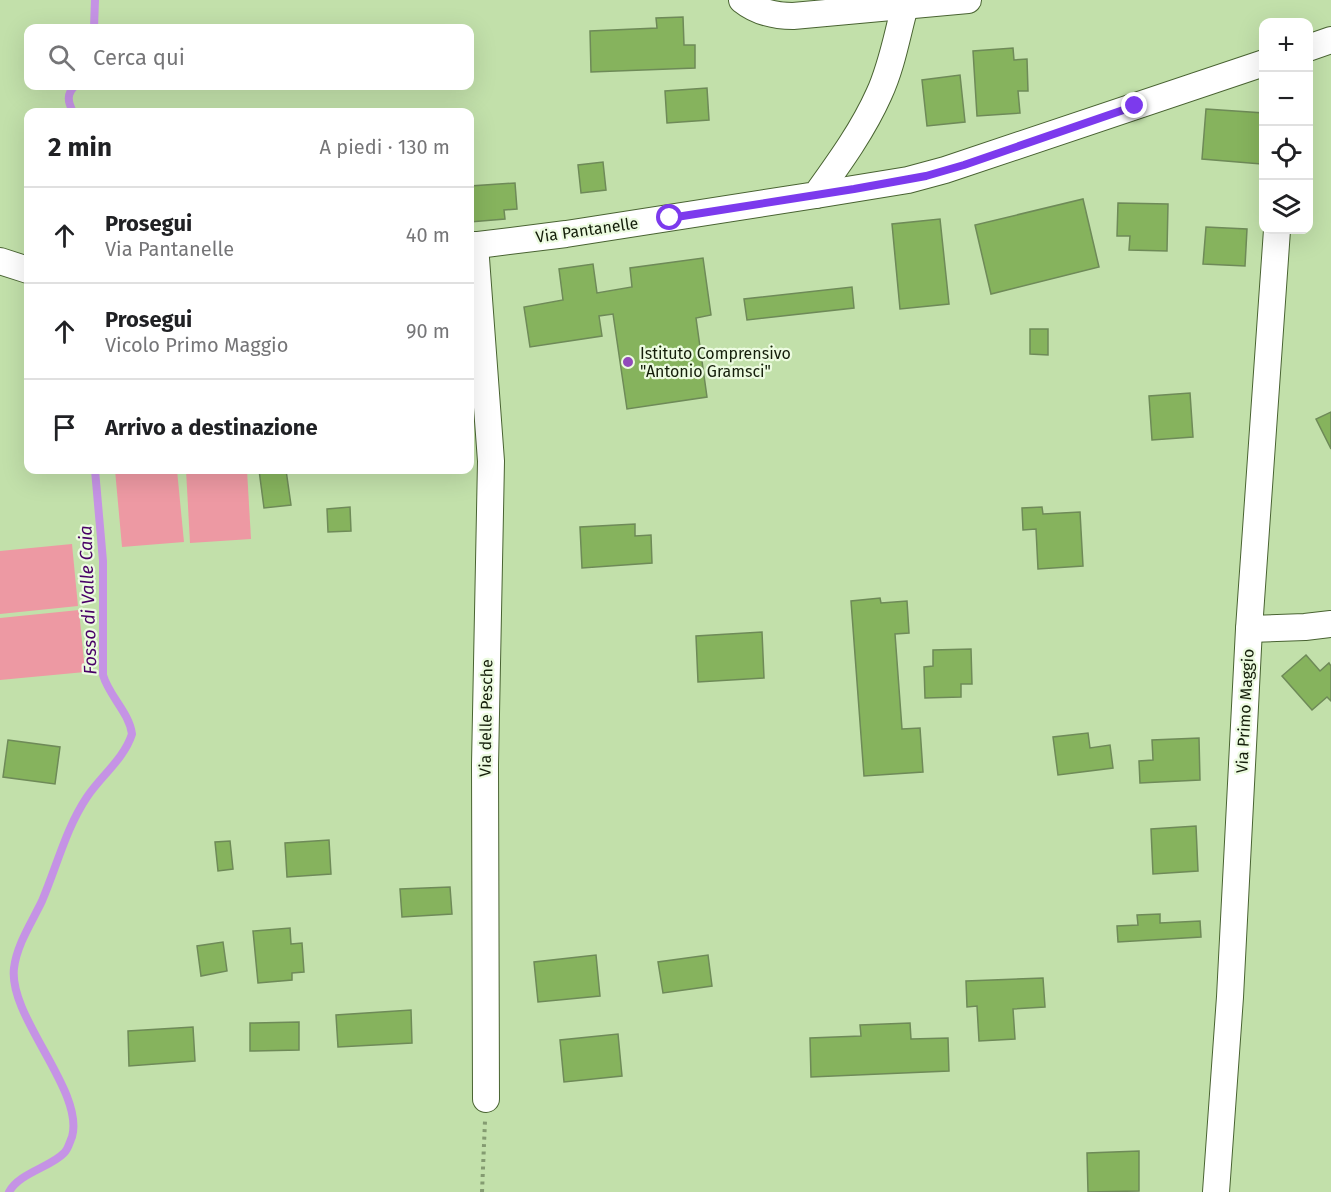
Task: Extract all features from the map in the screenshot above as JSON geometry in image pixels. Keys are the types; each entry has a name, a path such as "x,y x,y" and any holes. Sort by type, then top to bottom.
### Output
{"street":[{"path":"742,0 759,11 784,16 968,0"},
{"path":"816,195 858,133 880,92 893,55 905,6"},
{"path":"1313,46 1331,40"},
{"name":"Via Pantanelle","path":"474,246 566,234 908,180 945,171 1259,64"},
{"name":"Via Primo Maggio","path":"1216,1192 1230,997 1249,630 1277,234"},
{"path":"0,261 24,269"},
{"name":"Via delle Pesche","path":"474,269 491,461 485,765 486,1100"},
{"path":"1249,630 1331,624"}],"path":[{"path":"482,1192 486,1100"}],"shaded area":[{"path":"115,474 177,474 184,542 122,547"},
{"path":"186,474 247,474 251,539 190,543"},
{"path":"72,544 78,606 0,614 0,551"},
{"path":"79,610 85,672 0,680 0,618"}],"building":[{"path":"683,17 684,45 695,45 695,68 591,72 590,31 657,28 656,18"},
{"path":"1013,48 1014,60 1027,59 1028,91 1018,91 1020,113 977,116 973,51"},
{"path":"960,75 965,122 927,126 922,80"},
{"path":"707,88 709,120 667,123 665,91"},
{"path":"1206,109 1259,113 1259,164 1202,159"},
{"path":"603,162 606,190 581,193 578,165"},
{"path":"515,183 517,209 504,210 505,219 474,222 474,186"},
{"path":"1083,199 1099,267 991,294 975,225"},
{"path":"1118,203 1168,204 1167,251 1129,250 1130,236 1117,236"},
{"path":"940,219 949,304 900,309 892,224"},
{"path":"1206,227 1247,229 1245,266 1203,264"},
{"path":"703,258 711,315 696,318 707,397 627,409 613,314 599,316 602,336 530,347 524,307 563,300 559,269 593,264 597,293 632,287 630,268"},
{"path":"852,287 854,308 747,320 744,299"},
{"path":"1030,329 1048,329 1048,355 1030,354"},
{"path":"1190,393 1193,437 1152,440 1149,396"},
{"path":"1331,412 1331,449 1316,419"},
{"path":"260,474 287,474 291,505 264,508"},
{"path":"350,507 351,531 328,532 327,509"},
{"path":"1042,507 1043,514 1080,512 1083,566 1038,569 1036,529 1023,530 1022,508"},
{"path":"635,524 635,536 651,535 652,563 582,568 580,527"},
{"path":"880,598 881,603 907,601 909,633 895,634 902,729 920,728 923,772 864,776 851,601"},
{"path":"762,632 764,678 698,682 696,636"},
{"path":"971,649 972,684 961,684 961,697 925,698 924,667 933,666 933,650"},
{"path":"1306,655 1320,671 1329,663 1331,666 1331,701 1327,697 1312,710 1282,676"},
{"path":"1088,733 1090,748 1110,745 1113,768 1058,775 1053,737"},
{"path":"1199,738 1200,780 1140,783 1139,761 1153,760 1152,740"},
{"path":"8,740 60,747 55,784 3,777"},
{"path":"1196,826 1198,871 1153,874 1151,829"},
{"path":"329,840 331,874 287,877 285,843"},
{"path":"230,841 233,869 218,871 215,842"},
{"path":"450,887 452,914 402,917 400,889"},
{"path":"1160,914 1160,923 1200,921 1201,937 1118,942 1117,926 1138,925 1137,915"},
{"path":"290,928 291,944 302,943 304,972 292,973 292,980 258,983 253,931"},
{"path":"223,942 227,971 201,976 197,946"},
{"path":"596,955 600,996 538,1002 534,962"},
{"path":"708,955 712,986 663,993 658,962"},
{"path":"1043,978 1045,1007 1013,1009 1015,1039 979,1041 977,1006 967,1007 966,981"},
{"path":"411,1010 412,1043 338,1047 336,1015"},
{"path":"299,1022 299,1050 250,1051 250,1023"},
{"path":"910,1023 911,1039 948,1038 949,1071 811,1077 810,1038 861,1036 860,1025"},
{"path":"193,1027 195,1061 129,1066 128,1031"},
{"path":"618,1034 622,1076 564,1082 560,1040"},
{"path":"1139,1151 1139,1191 1088,1192 1087,1153"}],"waterway":[{"name":"Fosso di Valle Caia","path":"94,24 95,0"},
{"name":"Fosso di Valle Caia","path":"71,108 69,98 72,90"},
{"name":"Fosso di Valle Caia","path":"9,1192 20,1180 65,1152 72,1137 73,1119 68,1098 58,1076 22,1009 15,987 16,959 42,901 67,834 80,809 124,751 132,734 127,718 103,675 103,561 95,474"}],"place":[{"name":"Istituto Comprensivo \"Antonio Gramsci\"","path":"628,362"}],"route":[{"path":"670,218 926,176 1135,106"}]}
